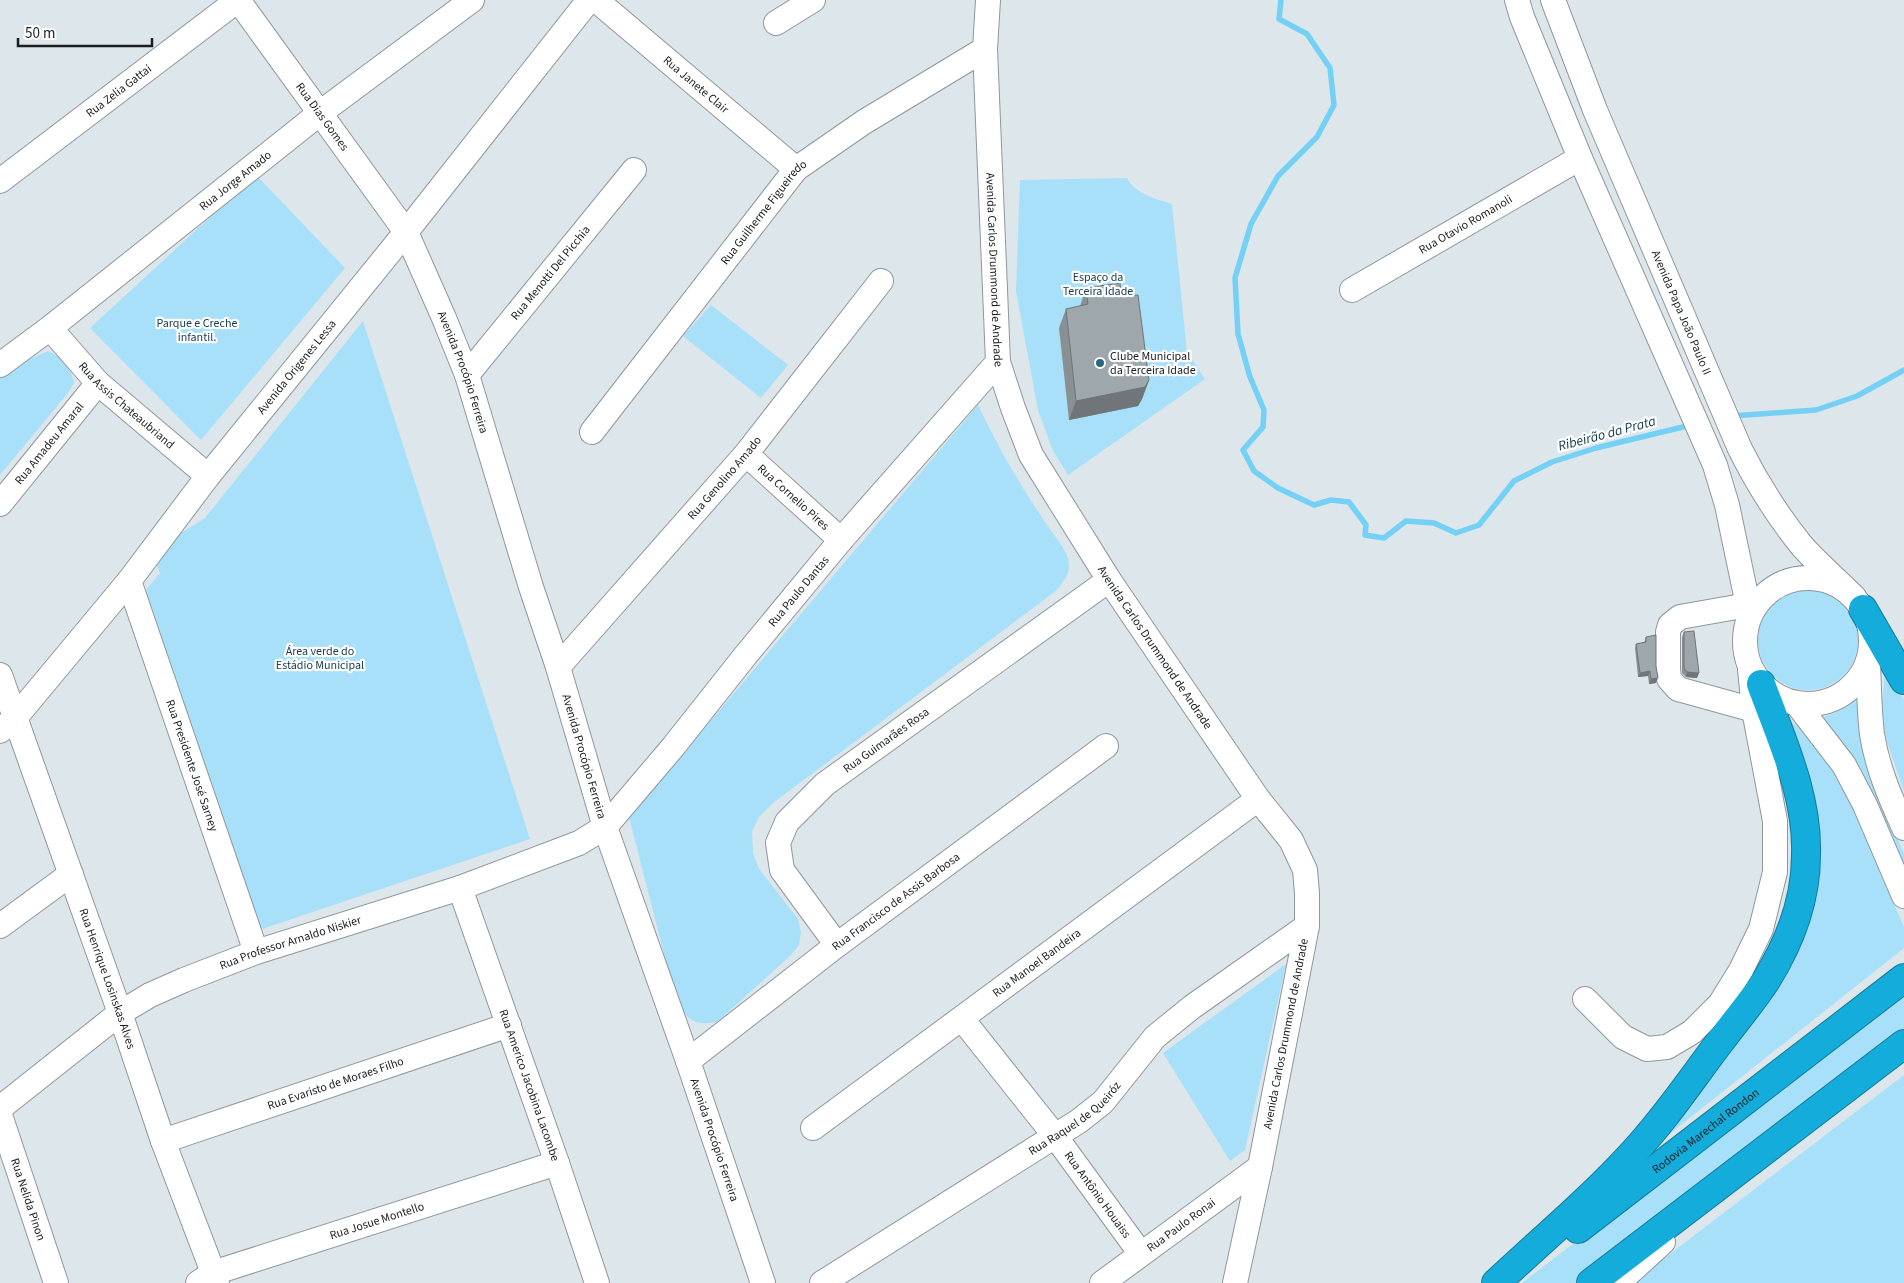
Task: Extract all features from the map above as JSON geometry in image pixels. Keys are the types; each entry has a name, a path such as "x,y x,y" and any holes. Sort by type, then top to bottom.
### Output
{"highway":[{"path":"1859,603 1904,680"},
{"path":"1496,1283 1607,1180 1656,1128 1764,983 1786,944 1797,915 1803,888 1806,825 1799,790 1756,676"},
{"name":"Rodovia Marechal Rondon","path":"1507,1283 1899,982"},
{"path":"1591,1283 1904,1044"}],"street":[{"name":"Rua Dias Gomes","path":"238,0 406,232"},
{"name":"Rua Zelia Gattai","path":"0,181 238,0"},
{"name":"Rua Jorge Amado","path":"0,365 50,328 320,113 472,0"},
{"name":"Avenida Origenes Lessa","path":"8,724 129,580 208,476 334,318 406,232 589,0"},
{"name":"Rua Janete Clair","path":"596,0 796,169"},
{"path":"776,23 813,0"},
{"name":"Avenida Carlos Drummond de Andrade","path":"988,0 985,49 998,362 1013,408 1031,455 1109,580 1258,799 1291,840 1305,870 1307,926 1260,1167 1235,1283"},
{"path":"1517,0 1580,158 1715,465 1727,505 1751,607 1744,649 1756,676 1777,697 1796,704 1815,705 1832,700 1848,690 1860,677 1868,661"},
{"name":"Avenida Papa João Paulo II","path":"1553,0 1595,110 1740,449 1760,489 1804,548 1859,603"},
{"name":"Rua Guilherme Figueiredo","path":"592,432 796,169 864,122 985,49"},
{"name":"Rua Otavio Romanoli","path":"1352,290 1580,158"},
{"name":"Rua Menotti Del Picchia","path":"467,375 634,170"},
{"name":"Avenida Procópio Ferreira","path":"406,232 467,375 531,587 558,667 605,827 688,1061 763,1283"},
{"name":"Rua Genolino Amado","path":"558,667 746,454 882,281"},
{"name":"Rua Assis Chateaubriand","path":"50,328 98,383 208,476"},
{"name":"Rua Paulo Dantas","path":"605,827 673,747 840,540 998,362"},
{"name":"Rua Amadeu Amaral","path":"0,504 98,383"},
{"name":"Rua Cornelio Pires","path":"746,454 840,540"},
{"path":"1754,710 1678,690 1669,678 1670,625 1680,617 1751,607 1782,582 1801,578 1820,578 1839,585 1859,603 1870,626 1872,643 1868,661 1869,709 1884,782 1904,828"},
{"name":"Rua Presidente José Sarney","path":"129,580 256,952"},
{"name":"Rua Guimarães Rosa","path":"838,945 782,870 778,843 786,822 825,784 1109,580"},
{"name":"Rua Henrique Losinskas Alves","path":"0,675 8,724 71,874 120,1013 209,1280"},
{"path":"1585,999 1623,1037 1647,1049 1667,1047 1692,1032 1720,1004 1741,970 1761,929 1775,872 1775,821 1754,710 1756,676"},
{"path":"1796,704 1844,765 1865,805 1904,896"},
{"name":"Rua Francisco de Assis Barbosa","path":"688,1061 838,945 1106,746"},
{"name":"Rua Manoel Bandeira","path":"814,1128 1258,799"},
{"name":"Rua Professor Arnaldo Niskier","path":"0,1108 120,1013 150,995 256,952 460,888 579,843 605,827"},
{"path":"0,926 71,874"},
{"name":"Rua Americo Jacobina Lacombe","path":"460,888 557,1162 597,1283"},
{"name":"Rua Raquel de Queiróz","path":"822,1283 1079,1121 1103,1102 1155,1037 1192,1007 1307,926"},
{"name":"Rua Antônio Houaiss","path":"962,1019 1055,1136 1141,1254"},
{"name":"Rua Evaristo de Moraes Filho","path":"162,1141 509,1025"},
{"name":"Rua Nelida Pinon","path":"0,1114 56,1283"},
{"path":"1618,1283 1759,1154"},
{"name":"Rua Josue Montello","path":"209,1280 557,1162"},
{"name":"Rua Paulo Ronai","path":"1102,1283 1260,1167"}],"green space":[{"name":"Parque e Creche infantil.","path":"256,175 345,268 201,440 90,328"},
{"name":"Espaço da Terceira Idade","path":"1127,178 1141,192 1172,204 1187,352 1205,379 1068,475 1053,451 1038,410 1016,291 1020,180"},
{"path":"711,305 788,365 761,398 683,336"},
{"name":"Área verde do Estádio Municipal","path":"363,321 530,839 259,930 146,590 160,573 156,562 178,535 205,518"},
{"path":"48,351 66,363 74,383 0,475 0,377 30,359"},
{"path":"978,405 1012,470 1065,552 1069,561 1067,576 1057,590 773,803 759,817 752,831 753,853 759,869 798,919 801,932 799,945 792,954 717,1022 696,1022 684,1013 676,1001 629,817"},
{"path":"1808,590 1827,593 1844,604 1855,621 1858,640 1855,659 1844,676 1827,687 1808,690 1789,687 1772,676 1761,659 1758,640 1761,621 1772,604 1789,593"},
{"path":"1885,669 1895,688 1904,699 1904,791 1885,736 1882,707"},
{"path":"1863,690 1880,797 1904,854 1904,867 1860,769 1836,734 1821,718 1844,707"},
{"path":"1781,715 1811,739 1823,754 1842,786 1904,927 1904,948 1667,1136 1662,1134 1810,903"},
{"path":"1286,964 1245,1150 1230,1161 1163,1053"},
{"path":"1904,995 1904,1028 1575,1283 1522,1283 1829,1047"},
{"path":"1904,1075 1904,1283 1632,1283"}],"building":[{"name":"Clube Municipal da Terceira Idade","path":"1120,283 1121,296 1138,295 1149,380 1145,387 1076,401 1066,309 1088,304 1086,288"},
{"path":"1694,631 1699,673 1687,672 1684,668 1684,632"},
{"path":"1656,635 1658,678 1651,679 1650,671 1640,673 1636,644 1646,642 1646,637"}],"waterway":[{"name":"Ribeirão da Prata","path":"1281,0 1279,19 1307,34 1330,68 1334,105 1317,137 1278,176 1251,224 1235,278 1238,334 1250,377 1264,410 1263,427 1243,450 1254,471 1278,488 1314,505 1331,500 1349,502 1366,525 1365,535 1384,538 1406,521 1434,523 1456,533 1479,525 1514,481 1552,462 1596,448 1691,425"},
{"name":"Ribeirão da Prata","path":"1732,416 1816,410 1857,396 1904,370"}],"place":[{"name":"Clube Municipal da Terceira Idade","path":"1100,363"}]}
